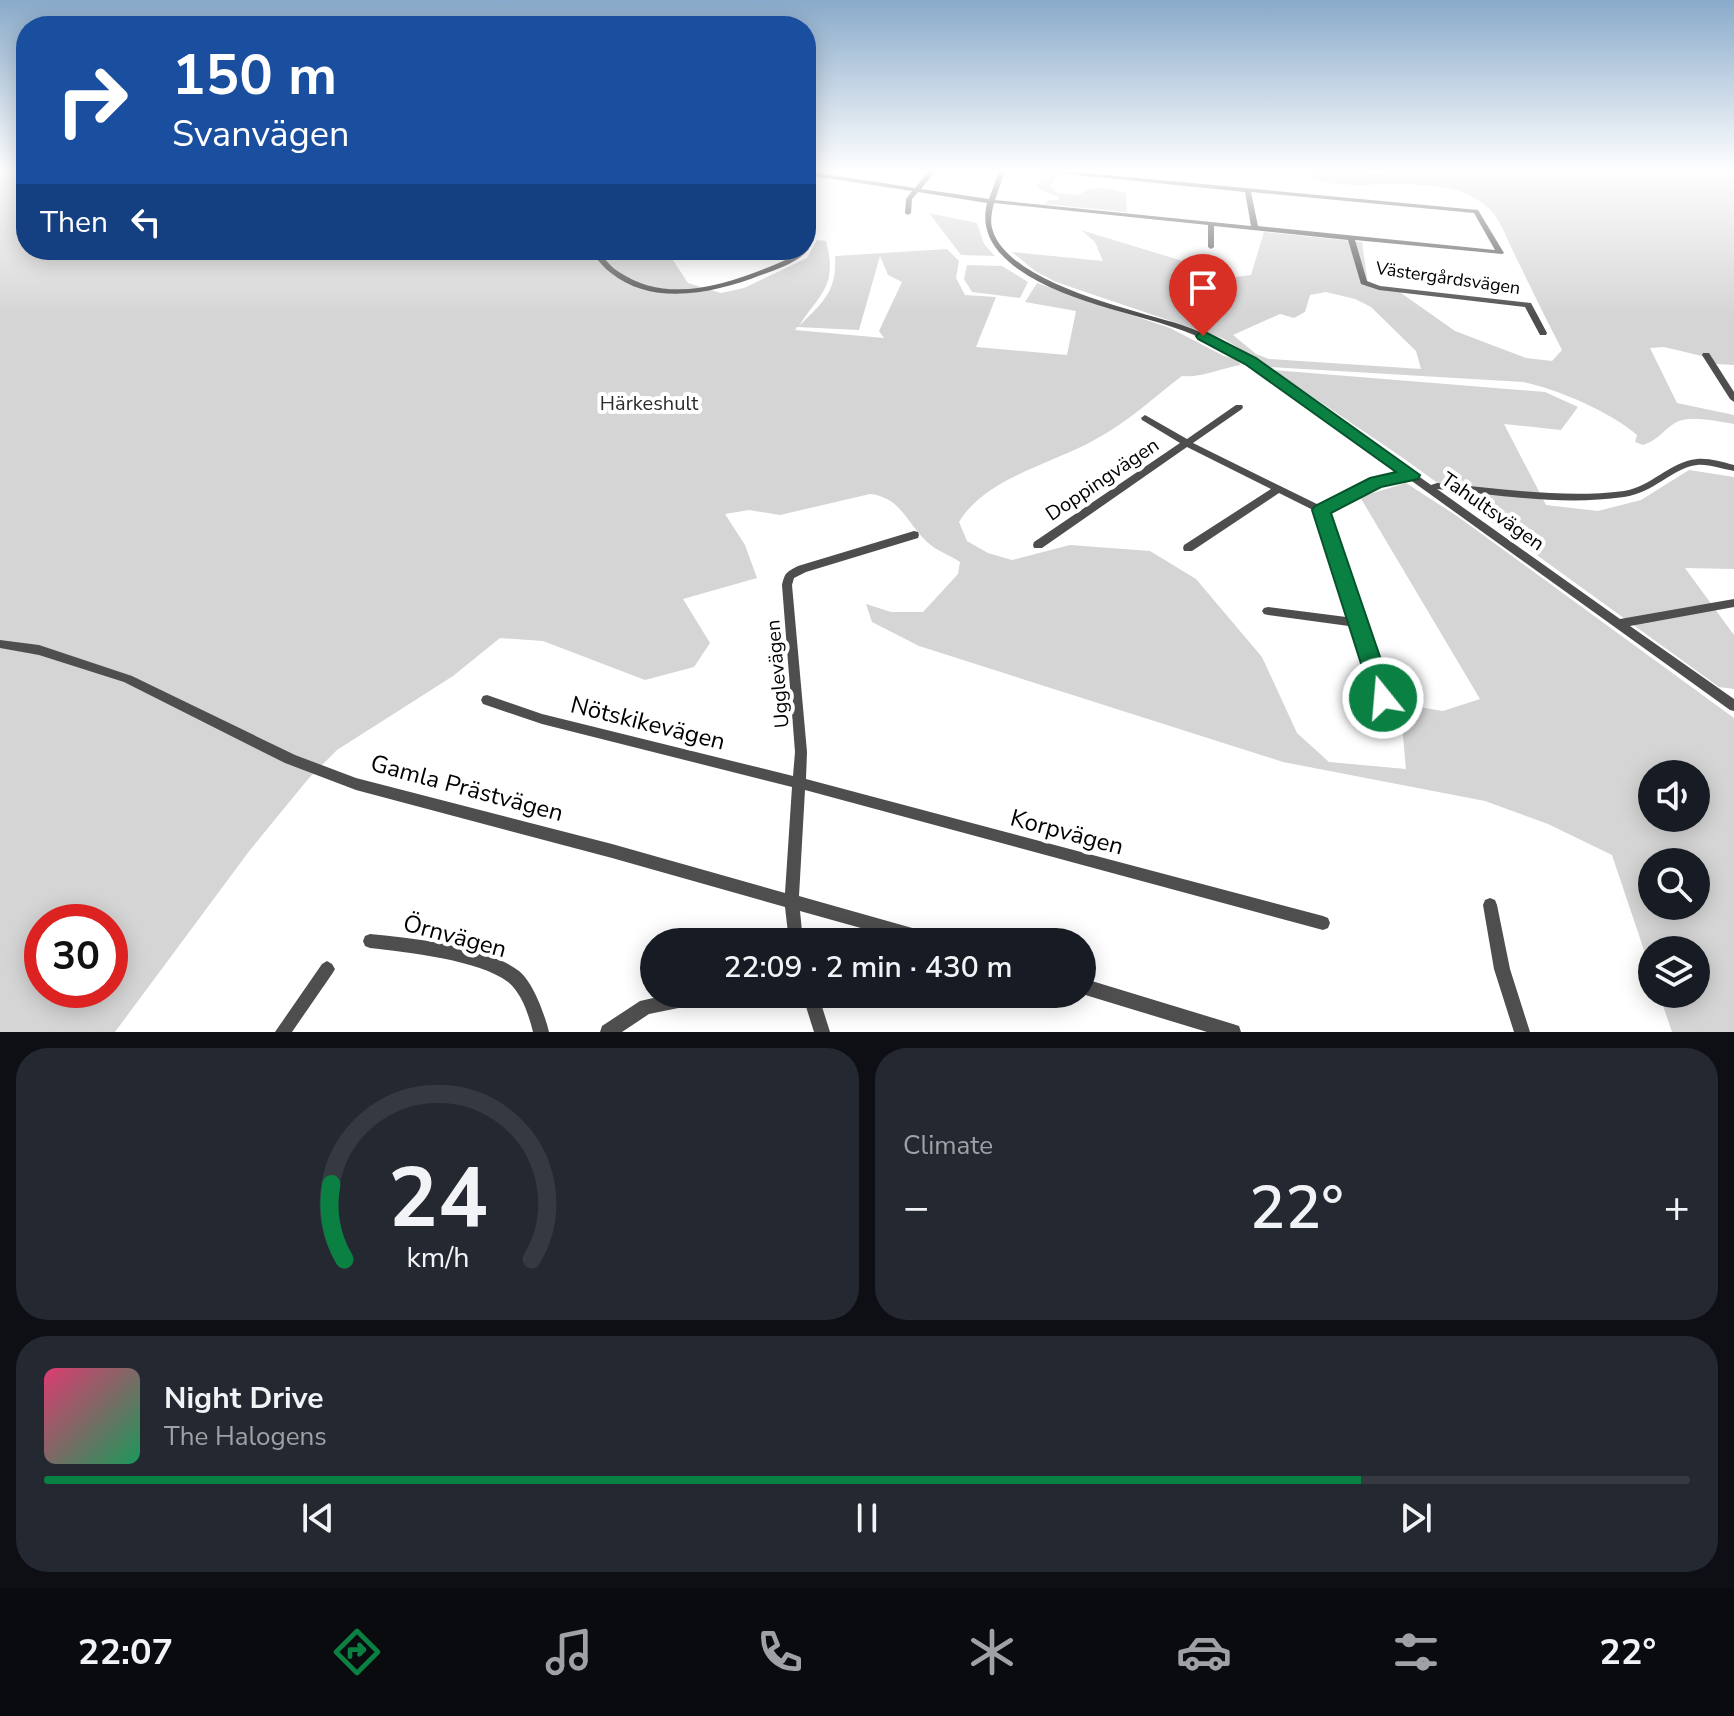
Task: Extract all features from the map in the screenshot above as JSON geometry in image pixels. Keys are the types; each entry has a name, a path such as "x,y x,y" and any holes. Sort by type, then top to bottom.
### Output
{"street":[{"name":"Tahultsvägen","path":"989,219 992,238 1002,253 1023,269 1067,291 1181,328 1227,347 1412,475 1734,706"},
{"name":"Västergårdsvägen","path":"1165,219 1500,253 1481,219"},
{"path":"1253,219 1255,228"},
{"path":"1211,224 1211,247"},
{"name":"Västergårdsvägen","path":"1351,238 1361,279 1370,285 1528,305 1543,333"},
{"path":"602,260 611,271 636,286 692,292 739,282 790,260"},
{"path":"1706,355 1734,399"},
{"name":"Doppingvägen","path":"1038,545 1239,407"},
{"name":"Doppingvägen","path":"1145,418 1187,443 1321,510"},
{"path":"1430,488 1611,496 1633,494 1651,486 1671,470 1698,462 1734,468"},
{"path":"1391,723 1361,623 1321,510 1376,482 1412,475"},
{"path":"1188,548 1277,490"},
{"name":"Ugglevägen","path":"795,928 792,901 801,752 787,585 789,576 802,569 914,535"},
{"path":"1621,623 1734,603"},
{"path":"1268,611 1361,623"},
{"name":"Gamla Prästvägen","path":"0,644 39,650 128,679 277,754 356,784 887,928"},
{"name":"Nötskikevägen","path":"487,700 542,719 799,783"},
{"name":"Korpvägen","path":"799,783 1323,923"},
{"path":"1490,905 1502,969 1522,1032"},
{"name":"Örnvägen","path":"370,941 416,946 481,962 516,978 541,1032"},
{"path":"283,1032 327,969"},
{"path":"1096,990 1233,1032"},
{"path":"608,1032 644,1008"},
{"path":"814,1008 822,1032"}],"green space":[{"name":"Härkeshult","path":"0,219 16,219 16,260 673,260 688,283 721,293 744,288 803,260 816,260 816,242 826,241 830,269 828,279 820,297 799,326 827,296 834,279 835,256 947,249 959,261 956,278 965,295 996,297 976,347 1067,355 1076,311 1025,302 1037,283 1170,328 1236,359 1241,365 1182,376 1107,433 1022,473 986,494 959,522 967,541 988,553 1012,560 1070,545 1150,551 1196,579 1262,657 1297,733 1329,762 1406,769 1400,704 1443,711 1480,699 1360,497 1406,483 1457,516 1734,718 1734,1032 1672,1032 1664,1008 1710,1008 1710,936 1639,936 1612,855 1548,824 1485,801 1283,762 919,646 872,622 866,604 891,612 923,612 958,574 960,562 932,546 891,501 870,494 780,515 749,510 725,514 745,545 757,578 683,599 710,643 694,667 645,680 543,641 500,638 453,676 337,750 309,778 250,850 115,1032 0,1032","holes":["880,256 888,275 902,282 879,331 884,338 795,330 797,327 859,330"]},
{"path":"934,219 977,223 984,244 995,256 961,255"},
{"path":"1497,219 1734,219 1734,365 1716,364 1702,356 1664,347 1650,348 1677,403 1734,415 1734,424 1704,419 1681,420 1643,445 1635,442 1637,435 1626,426 1598,410 1523,382 1270,367 1224,339 1056,282 1035,271 1012,252 1103,261 1095,242 1081,230 1235,277 1251,275 1264,232 1362,242 1368,284 1394,288 1455,331 1526,358 1552,361 1562,350","holes":["1326,292 1355,299 1371,307 1416,351 1421,369 1269,359 1256,354 1233,335 1280,314 1294,318 1305,312 1310,295"]},
{"path":"967,265 1002,266 1028,282 1020,298 972,292 964,279"},
{"path":"1273,370 1545,392 1578,407 1561,430 1504,424 1546,505 1598,511 1641,500 1689,470 1734,477 1734,569 1685,568 1734,635 1734,689 1719,687 1403,458"}],"route":[{"path":"1203,336 1251,361 1412,475 1376,482 1321,510 1361,623 1383,698"}]}
